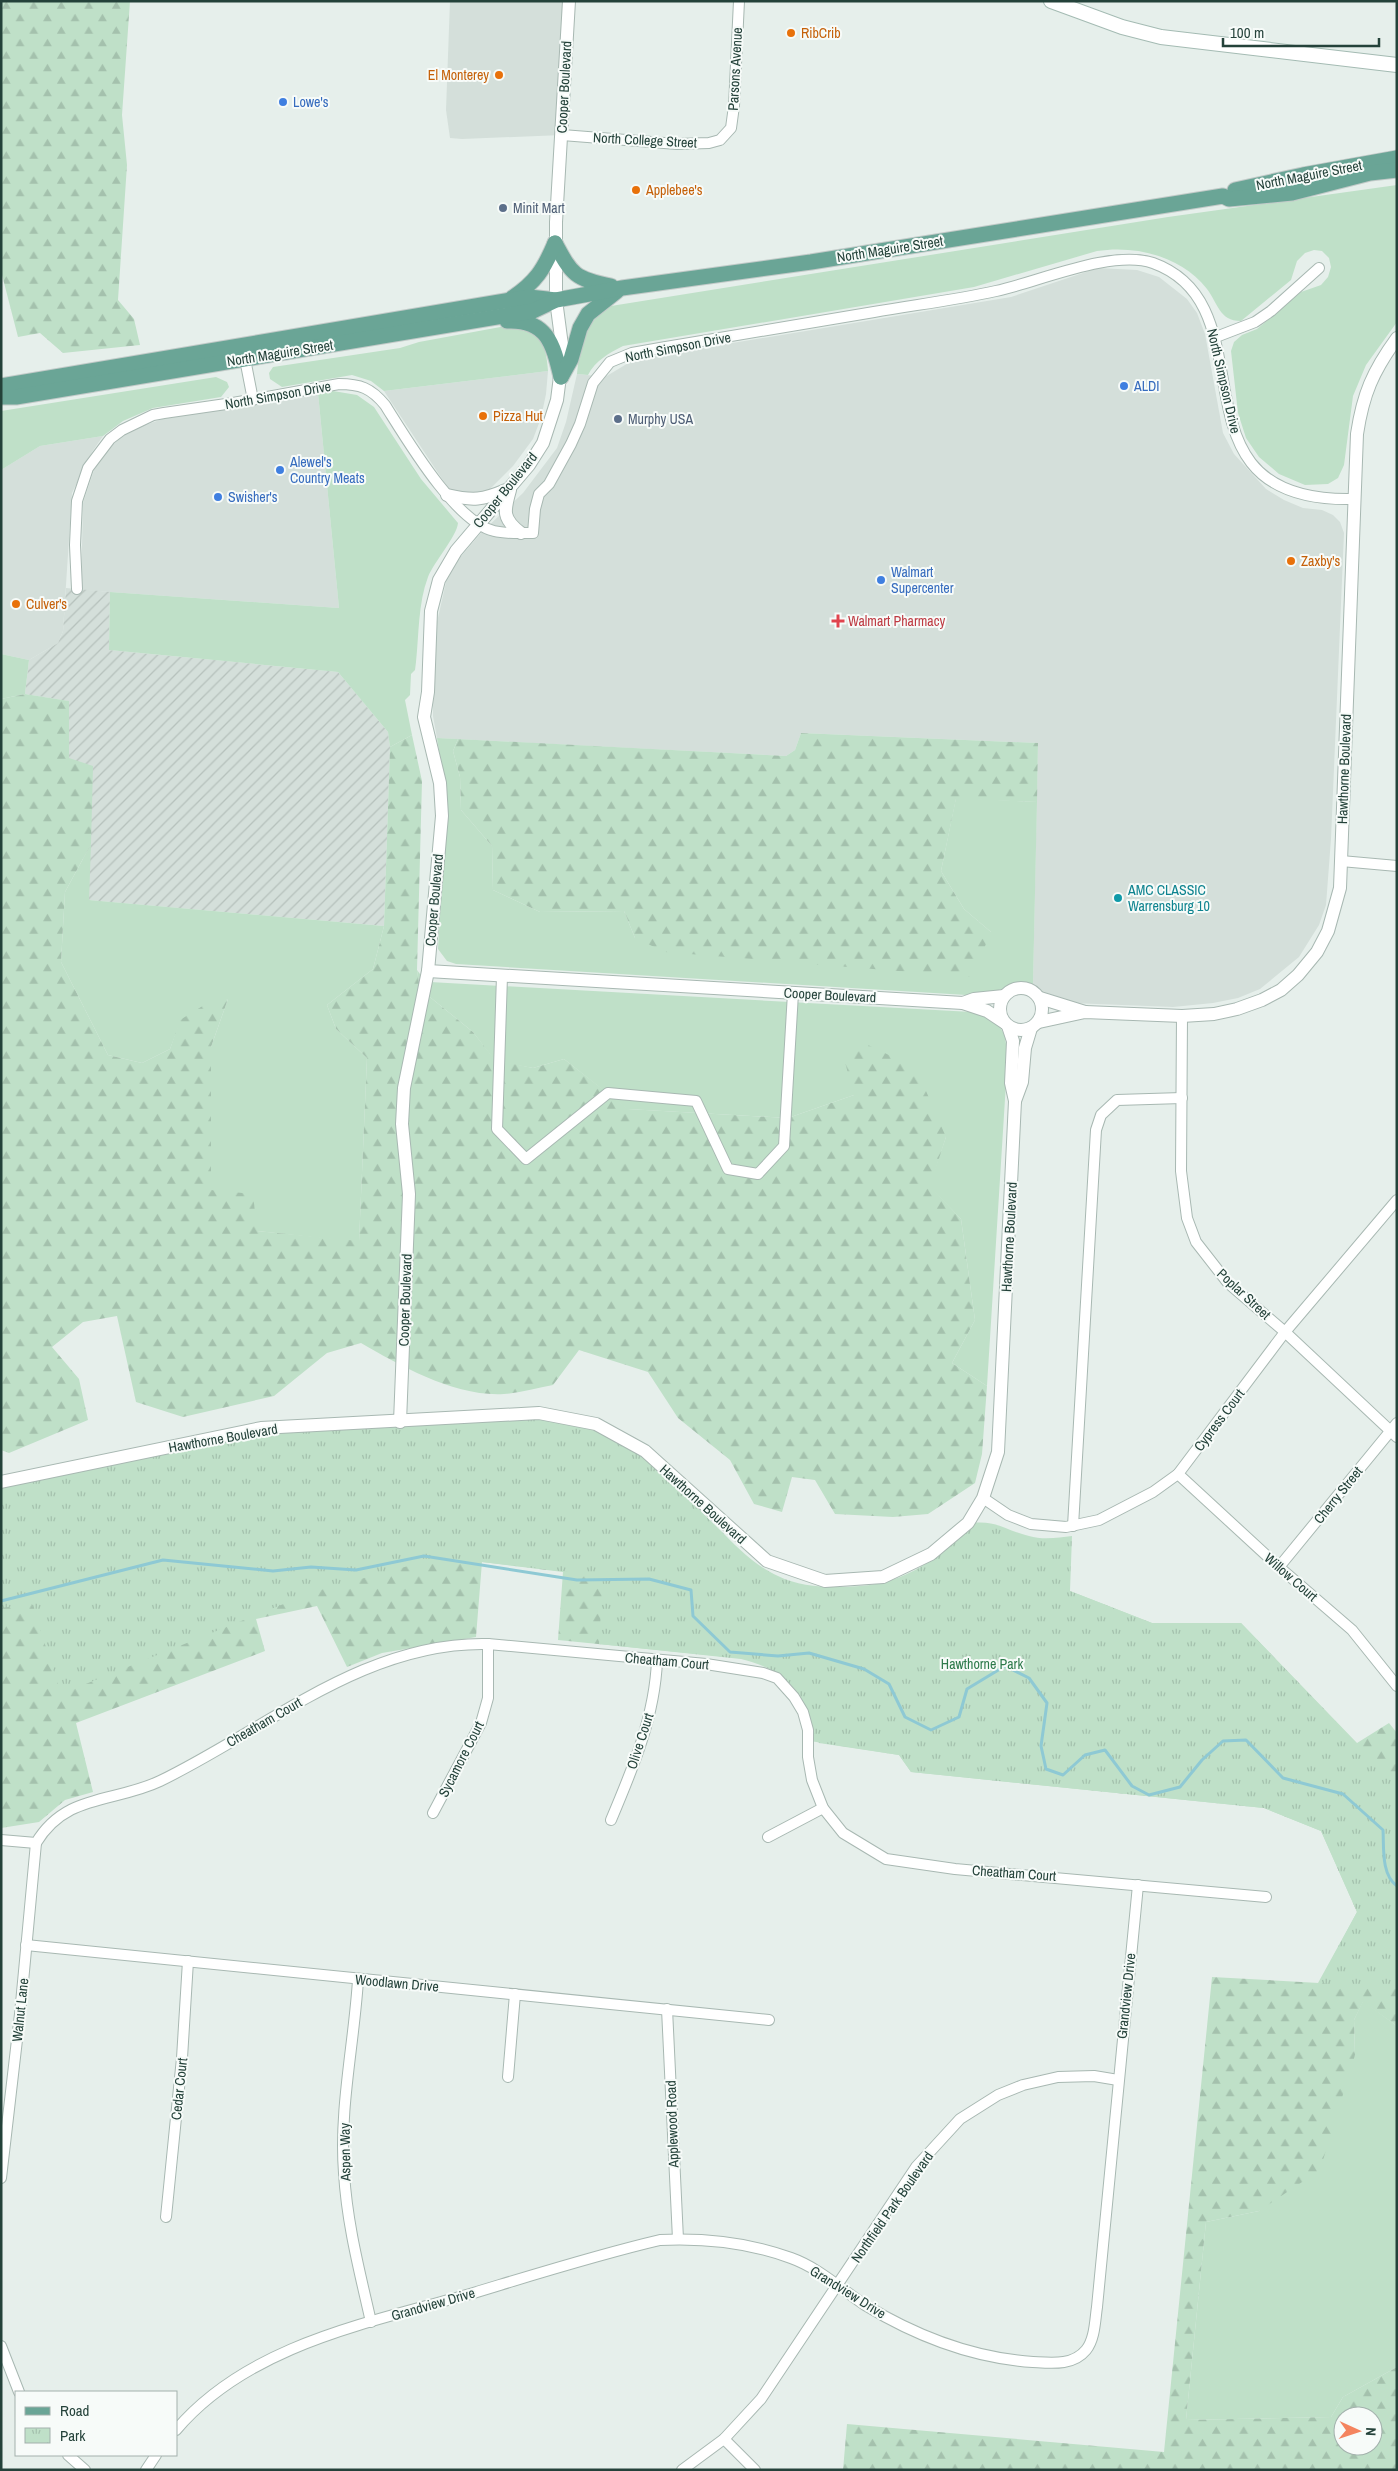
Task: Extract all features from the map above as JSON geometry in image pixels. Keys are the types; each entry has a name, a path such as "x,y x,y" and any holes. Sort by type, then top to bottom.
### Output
{"main road":[{"path":"1051,1 1122,27 1161,37 1397,65"},
{"name":"North Maguire Street","path":"1,397 16,397 478,320 534,310 556,300 622,288 811,262 1223,196 1228,192 1288,178 1397,158"},
{"name":"North Maguire Street","path":"1223,196 1229,199 1292,192 1370,173 1397,170"},
{"path":"555,244 571,272 593,283 622,288"},
{"path":"509,300 534,281 543,270 555,244"},
{"path":"561,377 571,358 580,328 588,314 622,288"},
{"name":"North Maguire Street","path":"1,386 509,300 529,297 556,300"},
{"path":"478,320 520,320 534,325 545,333 554,347 561,377"}],"street":[{"name":"Cooper Boulevard","path":"400,1422 409,1194 402,1124 404,1088 428,970 442,816 440,783 424,717 428,692 431,612 439,580 456,551 511,488 543,443 552,421 561,377 562,334 556,300 555,244 568,1"},
{"name":"Parsons Avenue","path":"726,135 731,128 734,106 739,1"},
{"name":"North College Street","path":"562,135 677,144 709,144 720,140 726,135"},
{"name":"North Simpson Drive","path":"77,589 75,545 77,501 88,468 110,439 122,430 152,415 254,400 339,384 358,384 367,388 385,405 431,476 447,495 479,524 493,531 533,534 535,509 540,494 549,484 571,444 583,417 593,382 610,362 632,353 996,291 1104,262 1137,260 1154,263 1186,285 1199,300 1211,321 1216,337 1224,394 1233,428 1250,460 1280,487 1325,499 1354,499"},
{"path":"1216,337 1255,322 1271,311 1319,268"},
{"name":"Hawthorne Boulevard","path":"1040,998 1085,1012 1182,1016 1214,1014 1237,1009 1281,990 1298,975 1317,952 1328,931 1340,888 1357,434 1361,404 1370,379 1397,338"},
{"path":"245,359 254,400"},
{"path":"511,488 505,510 511,526 521,533"},
{"path":"447,495 482,499 511,488"},
{"path":"1341,861 1397,866"},
{"name":"Cooper Boulevard","path":"428,970 963,1003 987,1011 1006,1024"},
{"path":"502,976 497,1129 526,1159 608,1093 696,1101 728,1170 758,1174 784,1146 793,993"},
{"path":"1022,987 1035,992 1040,998 1043,1010 1035,1025 1019,1030 1006,1024 1000,1010 1004,996 1015,988 1022,987"},
{"name":"Cooper Boulevard","path":"963,1003 974,999 1004,996"},
{"name":"Hawthorne Boulevard","path":"1015,1101 1022,1082 1025,1048 1035,1025 1085,1012"},
{"name":"Poplar Street","path":"1182,1016 1181,1161 1183,1195 1187,1218 1196,1242 1228,1283 1286,1332 1395,1430"},
{"name":"Hawthorne Boulevard","path":"1,1482 261,1428 540,1414 596,1424 645,1451 766,1561 825,1581 883,1577 931,1554 968,1524 983,1498 998,1452 1015,1101 1011,1083 1014,1041 1006,1024"},
{"path":"1073,1526 1096,1130 1101,1115 1117,1100 1182,1098"},
{"name":"Cypress Court","path":"983,1498 1008,1515 1031,1524 1066,1527 1099,1520 1153,1492 1178,1474 1286,1332 1397,1200"},
{"name":"Cherry Street","path":"1279,1567 1395,1430"},
{"name":"Willow Court","path":"1178,1474 1279,1567 1352,1630 1397,1686"},
{"name":"Cheatham Court","path":"36,1842 44,1829 65,1811 89,1801 138,1790 159,1782 197,1762 266,1720 346,1678 414,1653 464,1644 488,1644 706,1664 763,1672 777,1678 794,1697 803,1712 808,1730 808,1757 812,1780 823,1808 843,1833 886,1859 946,1868 1266,1897"},
{"name":"Sycamore Court","path":"433,1813 481,1722 488,1698 488,1644"},
{"name":"Olive Court","path":"610,1820 633,1768 642,1738 656,1685 657,1660"},
{"path":"768,1837 823,1808"},
{"path":"1,1840 36,1842"},
{"name":"Walnut Lane","path":"1,2178 36,1842"},
{"name":"Grandview Drive","path":"178,2428 204,2401 237,2376 307,2343 371,2322 660,2240 695,2239 759,2249 792,2258 813,2268 866,2305 937,2342 976,2353 1019,2361 1067,2363 1075,2360 1086,2350 1092,2338 1138,1886"},
{"name":"Woodlawn Drive","path":"26,1945 769,2020"},
{"name":"Cedar Court","path":"166,2216 182,2058 188,1961"},
{"name":"Aspen Way","path":"358,1980 343,2131 344,2173 353,2243 371,2322"},
{"path":"508,2077 516,1994"},
{"name":"Applewood Road","path":"667,2009 671,2138 678,2239"},
{"name":"Northfield Park Boulevard","path":"682,2470 724,2439 761,2399 916,2167 960,2119 998,2095 1023,2085 1058,2077 1094,2076 1118,2080"},
{"path":"1,2346 19,2391"},
{"path":"724,2439 755,2470"},
{"path":"69,2456 86,2470"},
{"path":"146,2470 155,2456"}],"shaded area":[{"path":"450,1 569,1 562,135 450,138 446,110"},
{"path":"1098,268 1137,270 1159,277 1187,299 1197,313 1205,334 1223,433 1234,454 1266,489 1284,500 1303,508 1322,510 1333,515 1340,522 1344,533 1331,839 1326,905 1319,925 1299,957 1260,989 1238,998 1213,1003 1173,1007 1071,1003 1049,997 1033,984 1038,743 801,733 795,750 786,756 437,738 433,716 433,665 437,622 447,578 456,562 481,533 523,493 557,448 566,422 577,374 605,377 630,362 642,358 1011,297"},
{"path":"548,371 541,418 533,439 513,466 489,490 481,494 455,492 448,488 384,391"},
{"path":"318,393 339,608 81,590 83,503 94,470 104,453 119,439 132,430 165,418"},
{"path":"103,436 92,452 72,493 63,631 58,643 29,660 1,654 1,470 40,446"},
{"path":"66,588 110,592 109,650 338,672 388,732 390,747 384,926 89,900 69,758 68,701 25,694 29,660 58,643 63,631"}],"green space":[{"path":"1,1 130,1 122,115 127,165 118,300 134,319 140,345 63,353 40,333 18,337 1,271"},
{"path":"1397,185 1397,322 1366,365 1353,396 1344,465 1338,478 1328,484 1305,485 1279,474 1259,457 1246,438 1238,413 1231,351 1234,342 1242,335 1257,329 1301,292 1321,285 1328,277 1331,267 1329,258 1322,251 1314,250 1305,253 1297,261 1291,280 1241,321 1223,315 1207,289 1184,268 1171,261 1157,255 1142,252 1127,250 1097,251 974,287 623,346 598,362 588,375 577,374 581,343 587,326 601,312 611,306 1168,217"},
{"path":"506,326 526,330 538,338 545,351 548,371 384,391 371,381 352,375 282,387 270,379 269,373 273,367 400,348 419,342"},
{"path":"216,377 227,382 229,387 221,397 153,408 123,421 103,436 40,446 1,470 1,411"},
{"path":"333,391 357,395 374,407 421,479 458,523 454,535 428,577 422,597 415,670 411,674 410,695 405,700 412,735 390,747 388,732 338,672 109,650 110,592 339,608 318,393"},
{"path":"1,654 29,660 25,694 1,699"},
{"path":"25,694 69,701 69,758 93,766 91,844 65,892 61,962 108,1055 142,1063 170,1049 180,1020 209,1002 228,999 211,1047 211,1190 253,1194 257,1231 359,1241 367,1058 336,1029 327,1005 373,969 384,926 390,747 412,735 422,781 417,970 420,989 473,1032 495,1060 533,1068 564,1059 628,1109 788,1118 854,1095 843,1055 868,1045 916,1068 946,1137 930,1186 961,1219 975,1320 952,1363 987,1386 982,1454 975,1483 928,1514 893,1517 835,1514 815,1480 792,1477 782,1512 754,1504 730,1460 678,1418 648,1372 579,1350 553,1385 522,1392 485,1394 467,1391 429,1378 361,1343 327,1353 274,1396 183,1417 136,1402 117,1316 83,1322 52,1347 79,1379 88,1420 9,1453 1,1450 1,699"},
{"path":"801,733 1038,743 1037,802 956,799 941,871 964,909 991,932 972,977 665,952 635,938 624,911 540,912 493,890 492,846 461,810 460,777 453,751 458,739 786,756 795,750"},
{"path":"437,738 458,739 453,751 460,777 461,810 492,846 493,890 540,912 624,911 635,938 991,932 964,909 941,871 956,798 1037,802 1033,984 1021,982 991,992 966,995 456,964 447,961 438,949 444,817 441,764"},
{"path":"91,844 89,900 384,926 373,969 327,1005 336,1029 367,1058 359,1242 257,1231 211,1190 211,1047 228,999 181,1020 170,1049 142,1063 108,1055 61,962 65,892"},
{"path":"417,970 423,978 430,982 972,1012 992,1020 998,1025 1005,1038 1007,1067 987,1386 952,1363 975,1320 961,1219 929,1186 946,1137 854,1095 788,1118 627,1109 564,1059 533,1068 495,1061 473,1032 420,989"},
{"name":"Hawthorne Park","path":"559,1419 607,1435 628,1447 666,1477 746,1555 769,1572 797,1583 839,1587 876,1584 892,1580 907,1574 936,1557 972,1523 981,1522 995,1524 1021,1534 1039,1538 1072,1536 1070,1591 1152,1623 1241,1623 1357,1744 1397,1779 1397,1989 1318,1983 1357,1912 1321,1831 1264,1808 911,1772 899,1755 810,1741 805,1712 797,1694 785,1679 768,1668 741,1659 599,1644 603,1576 482,1562 412,1565 313,1592 61,1694 32,1604 1,1608 1,1480 277,1429"},
{"name":"Hawthorne Park","path":"272,1476 778,1590 1070,1591 1152,1623 1241,1623 1357,1743 1389,1723 1397,1733 1397,2026 1363,2002 1354,2020 1355,2055 1320,2170 1259,2211 1206,2222 1186,2420 1331,2417 1333,2414 1333,2456 1383,2456 1383,2406 1338,2406 1343,2397 1397,2367 1397,2470 843,2470 847,2424 1164,2452 1212,1977 1319,1983 1357,1912 1321,1831 1264,1808 911,1772 899,1755 819,1743 789,1670 757,1660 558,1640 563,1572 482,1562 476,1637 382,1653 347,1667 317,1606 256,1619 265,1651 76,1723 93,1792 65,1800 39,1822 1,1828 1,1496"},
{"path":"1363,2001 1397,2026 1397,2367 1343,2397 1338,2406 1333,2406 1331,2417 1186,2420 1206,2222 1259,2211 1355,2055 1354,2020"}],"waterway":[{"path":"1,1601 163,1560 273,1571 311,1567 356,1570 424,1556 577,1580 649,1579 691,1590 693,1616 730,1652 778,1656 809,1653 864,1669 889,1684 905,1717 931,1730 959,1717 967,1689 1005,1666 1029,1678 1047,1703 1041,1746 1046,1769 1063,1775 1085,1755 1105,1750 1132,1786 1149,1795 1180,1787 1202,1760 1223,1741 1246,1740 1283,1778 1343,1794 1383,1830 1386,1868 1388,1875 1397,1886"}],"place":[{"name":"RibCrib","path":"791,33"},
{"name":"El Monterey","path":"499,75"},
{"name":"Lowe's","path":"283,102"},
{"name":"Applebee's","path":"636,190"},
{"name":"Minit Mart","path":"503,208"},
{"name":"ALDI","path":"1124,386"},
{"name":"Pizza Hut","path":"483,416"},
{"name":"Murphy USA","path":"618,419"},
{"name":"Alewel's Country Meats","path":"280,470"},
{"name":"Swisher's","path":"218,497"},
{"name":"Zaxby's","path":"1291,561"},
{"name":"Walmart Supercenter","path":"881,580"},
{"name":"Culver's","path":"16,604"},
{"name":"Walmart Pharmacy","path":"838,621"},
{"name":"AMC CLASSIC Warrensburg 10","path":"1118,898"}]}
